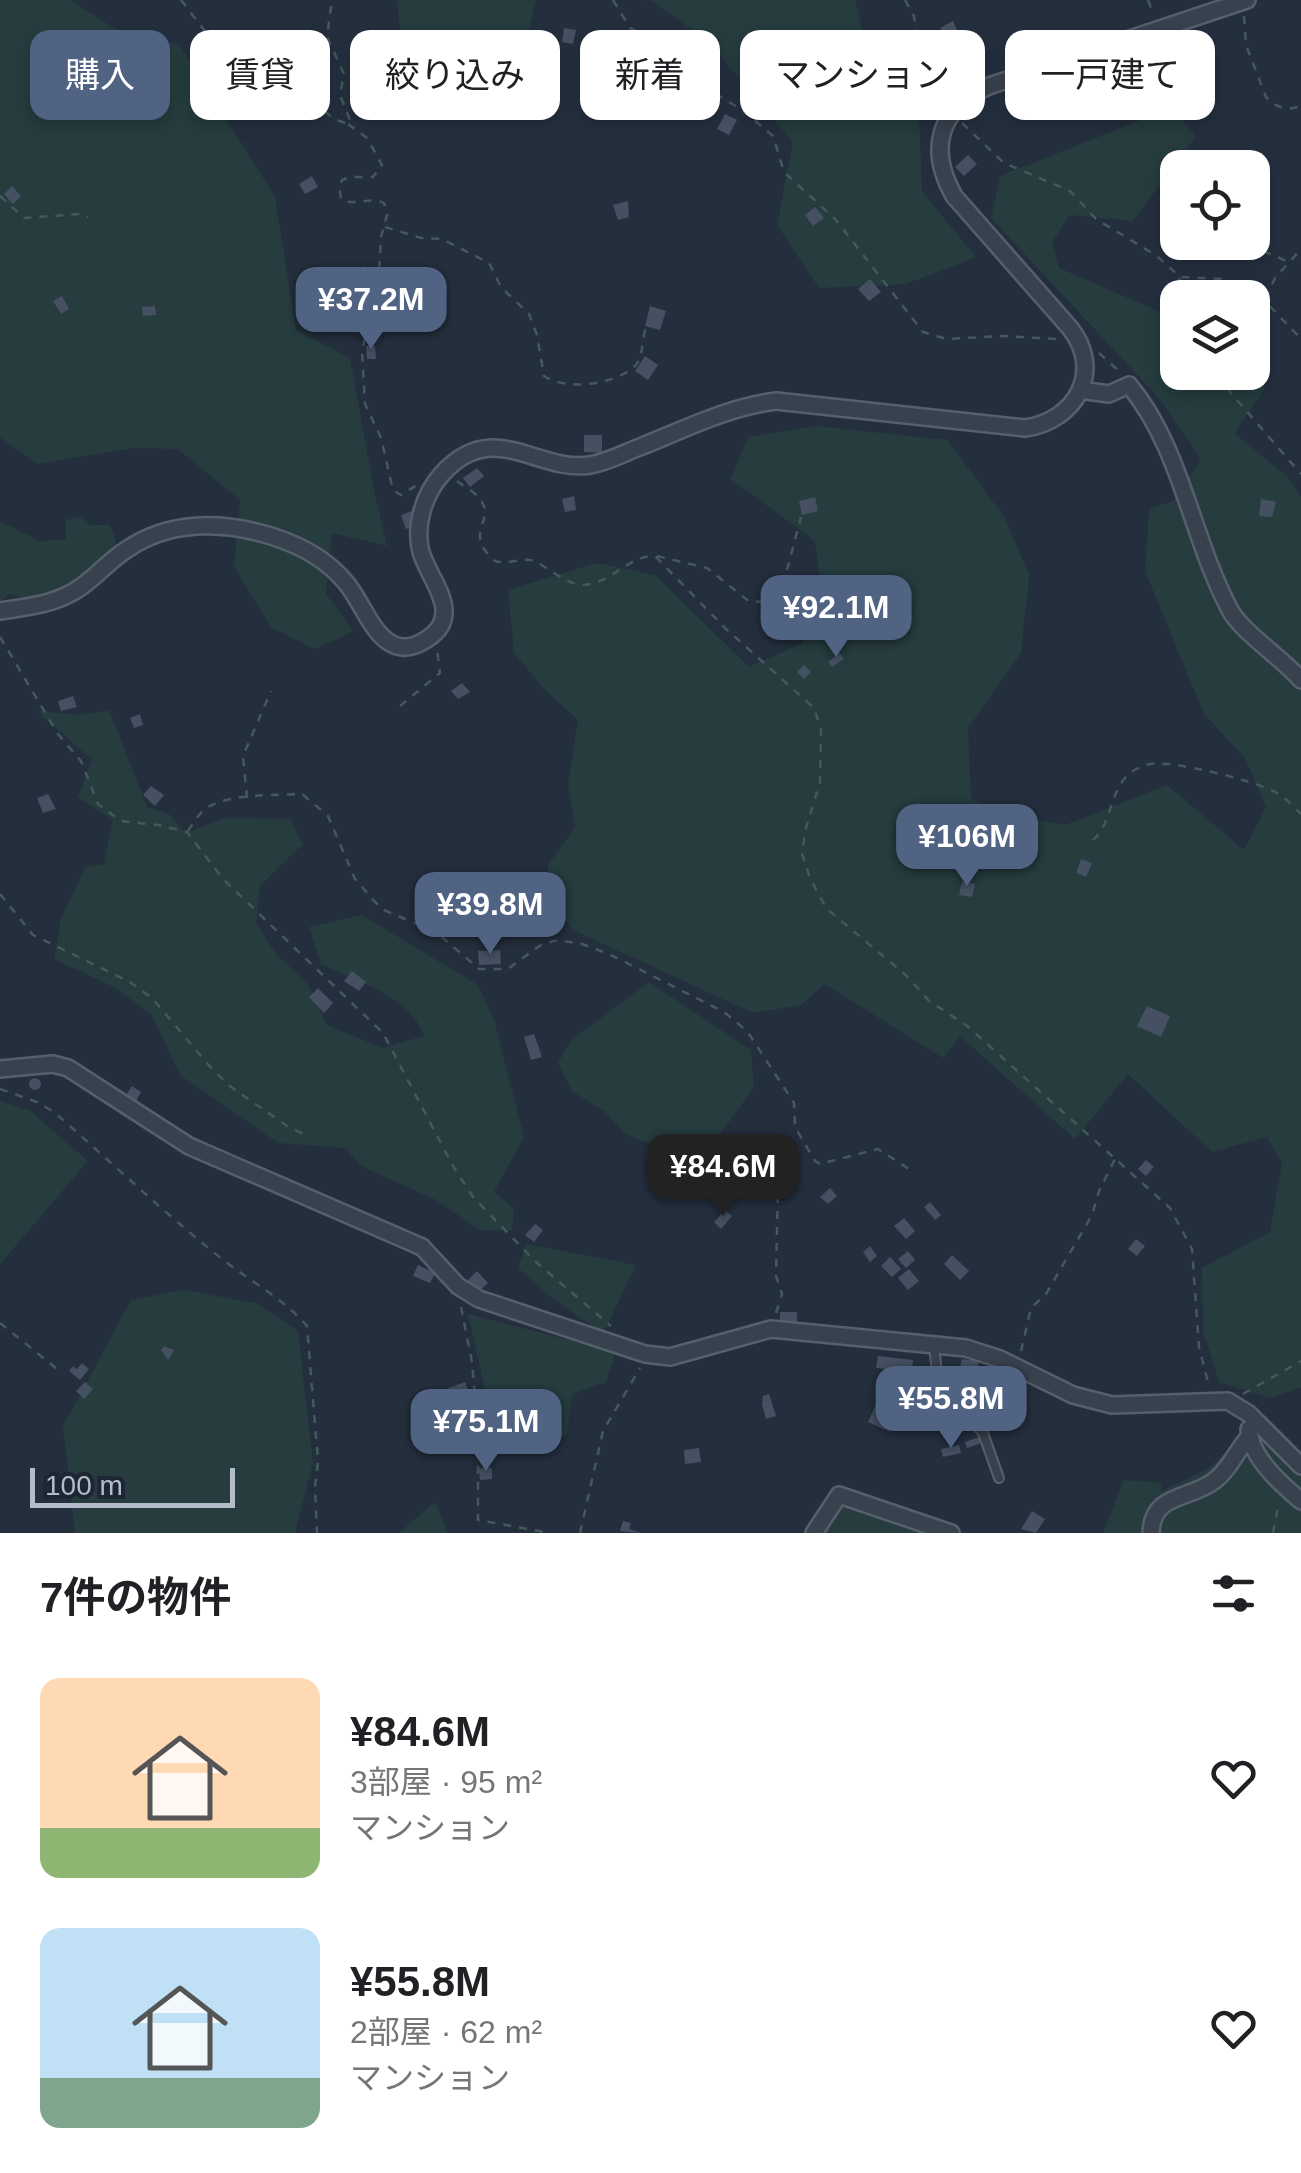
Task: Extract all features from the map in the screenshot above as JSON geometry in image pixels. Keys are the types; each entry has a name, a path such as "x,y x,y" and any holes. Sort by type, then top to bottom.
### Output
{"street":[{"path":"985,88 1245,1"},
{"path":"0,610 49,603 75,591 138,543 172,529 195,525 267,535 312,554 346,582 373,629 384,639 411,646 435,632 445,601 421,550 419,532 431,489 444,472 475,453 502,448 558,464 593,464 744,405 776,400 1025,428 1050,423 1080,390 1085,366 1075,334 965,209 946,181 939,158 949,120"},
{"path":"1080,390 1109,394 1129,384 1171,456 1230,610 1301,680"},
{"path":"0,1070 53,1064 68,1068 189,1146 422,1247 458,1286 478,1299 645,1354 670,1356 771,1329 966,1348 1074,1395 1112,1405 1221,1402 1248,1414 1301,1466"},
{"path":"1248,1414 1249,1437 1266,1464 1301,1501"},
{"path":"1150,1533 1151,1520 1166,1501 1216,1480 1249,1437"},
{"path":"814,1533 839,1495 951,1533"}],"lane":[{"path":"934,1344 936,1374 983,1433 999,1478"}],"path":[{"path":"181,0 212,40 220,44 254,45 264,52 280,75 334,119 367,138 382,166 373,176 342,180 339,193 348,203 384,203 387,215 377,311 367,328 362,351 365,404 381,438 393,490 405,494 424,476"},
{"path":"332,0 327,37 344,74 340,95 348,124"},
{"path":"613,0 630,28 686,58 698,83 742,110 773,136 784,172 836,220 923,332 948,340 1002,336 1057,339"},
{"path":"905,0 916,30"},
{"path":"1148,0 1158,29"},
{"path":"1245,1 1246,45 1266,97 1287,110 1301,106"},
{"path":"958,120 1004,163 1070,191 1096,219 1157,256 1180,277 1224,280"},
{"path":"0,196 24,218 80,214 88,217"},
{"path":"384,226 421,238 442,239 489,263 501,286 529,314 537,334 544,376 550,380 585,386 633,368 640,358 646,328"},
{"path":"1270,290 1287,262 1301,249"},
{"path":"1270,254 1287,262"},
{"path":"1270,306 1301,340"},
{"path":"1097,352 1129,384"},
{"path":"1229,390 1301,474"},
{"path":"444,472 483,502 479,538 496,562 528,560 557,576 587,585 604,580 641,558 655,556 707,568 750,602 766,601 786,574 801,517"},
{"path":"655,556 814,708 821,730 820,782 802,854 826,908 908,977 930,1001 966,1025 1170,1208 1192,1249 1199,1347 1221,1402 1278,1377 1301,1361"},
{"path":"400,706 440,673 435,632"},
{"path":"0,638 58,734 81,761 98,804 122,821 187,832 223,878 383,1033 473,1197 537,1262 604,1323 616,1328"},
{"path":"248,798 243,756 271,690"},
{"path":"1093,840 1103,832 1106,813 1122,782 1140,767 1152,763 1264,787 1276,792 1301,814"},
{"path":"187,832 197,816 210,806 248,798 302,794 314,802 335,828 355,880 374,901 384,910 436,932 479,969 508,970 531,950 558,940 609,954 724,1012 747,1031 794,1103 792,1116 814,1161 820,1164 878,1149 912,1172"},
{"path":"0,894 34,936 130,982 152,998 231,1087 306,1135"},
{"path":"0,1089 54,1112 226,1262 294,1311 307,1326 317,1443 317,1533"},
{"path":"1016,1367 1031,1308 1046,1294 1092,1215 1098,1191 1116,1157"},
{"path":"771,1329 782,1294 776,1276 778,1184"},
{"path":"458,1286 472,1362 478,1432 478,1520 550,1533"},
{"path":"0,1323 62,1373"},
{"path":"580,1533 604,1431 636,1378 645,1354"},
{"path":"1273,1533 1275,1513 1285,1486"}],"green space":[{"path":"0,0 70,0 117,30 30,30 30,120 170,120 170,42 179,44 190,62 190,120 227,120 275,197 296,330 350,358 387,546 332,533 326,594 354,631 315,649 271,627 234,566 240,500 178,449 134,448 37,464 0,437"},
{"path":"397,0 536,0 529,30 400,30"},
{"path":"641,0 855,0 862,30 740,30 740,79 720,55 720,30 692,30 652,1"},
{"path":"774,120 919,120 922,191 976,257 906,284 819,288 777,225 793,143"},
{"path":"1141,120 1182,120 1196,136 1186,150 1160,150 1160,185 1133,221 1070,215 1052,242 1059,268 1160,312 1160,390 1264,390 1234,433 1288,477 1301,497 1301,1388 1269,1398 1219,1382 1203,1331 1202,1268 1270,1232 1282,1163 1267,1137 1212,1152 1128,1074 1075,1139 960,1036 943,1058 825,984 801,1005 753,1013 573,930 547,896 548,865 575,827 568,785 578,720 544,689 514,653 508,590 597,563 655,575 749,667 801,644 822,592 815,541 731,479 748,437 816,426 947,440 1005,518 1029,575 1021,653 968,728 971,799 1002,813 1065,825 1167,785 1244,850 1266,807 1245,758 1204,714 1145,571 1149,509 1173,501 1201,459 1158,397 991,218 1000,176"},
{"path":"81,516 90,525 110,525 116,542 110,555 78,580 52,593 30,599 9,594 0,603 0,521 40,541 66,539 66,520"},
{"path":"109,710 147,807 169,814 185,833 226,818 290,819 303,844 260,886 256,923 276,954 307,983 327,1025 383,1048 424,1036 417,1022 395,1001 321,964 309,927 362,915 478,985 494,1020 524,1137 494,1192 514,1209 512,1230 480,1230 436,1200 361,1166 345,1148 278,1143 180,1075 152,1015 112,986 54,959 61,919 85,867 104,864 113,820 78,797 92,760 37,711 80,715"},
{"path":"649,982 751,1050 754,1087 716,1140 674,1153 625,1134 605,1112 572,1091 558,1063 571,1040"},
{"path":"0,1101 29,1110 88,1161 0,1264"},
{"path":"526,1244 636,1265 603,1334 518,1268"},
{"path":"183,1290 256,1303 298,1331 313,1463 295,1533 75,1533 63,1426 131,1300"},
{"path":"468,1314 616,1352 606,1382 572,1394 567,1434 553,1442 491,1416"},
{"path":"1252,1427 1271,1451 1301,1474 1301,1533 1103,1533 1124,1480 1161,1483 1162,1491 1209,1468"},
{"path":"435,1502 448,1533 399,1533"},
{"path":"848,1503 929,1533 823,1533 839,1506"}],"building":[{"path":"953,21 957,30 941,30"},
{"path":"564,28 576,30 573,44 562,42"},
{"path":"725,114 737,120 729,135 717,129"},
{"path":"968,155 977,164 964,176 955,167"},
{"path":"312,176 318,187 305,194 299,184"},
{"path":"12,186 21,196 13,204 4,194"},
{"path":"628,201 629,217 618,220 613,205"},
{"path":"815,207 824,218 813,226 805,215"},
{"path":"363,266 372,270 364,285 356,280"},
{"path":"870,279 881,292 869,301 858,289"},
{"path":"62,296 69,309 61,314 53,301"},
{"path":"155,306 156,315 143,316 142,307"},
{"path":"650,306 666,311 660,330 645,326"},
{"path":"366,346 375,346 376,359 367,359"},
{"path":"645,356 658,365 648,380 635,371"},
{"path":"584,435 602,435 602,453 584,452"},
{"path":"477,468 484,476 470,487 463,478"},
{"path":"574,496 576,510 565,512 562,499"},
{"path":"815,497 818,511 802,515 799,501"},
{"path":"1261,499 1276,502 1272,517 1259,516"},
{"path":"412,511 417,525 406,529 401,515"},
{"path":"787,577 795,582 788,592 780,587"},
{"path":"780,589 787,595 781,604 773,598"},
{"path":"840,653 844,659 832,667 828,662"},
{"path":"804,665 811,672 804,679 797,672"},
{"path":"462,683 470,692 458,699 451,691"},
{"path":"73,696 77,707 61,711 58,701"},
{"path":"140,714 143,725 134,728 130,718"},
{"path":"151,786 164,795 155,806 143,795"},
{"path":"48,794 56,809 43,813 37,798"},
{"path":"1081,859 1092,863 1086,877 1076,873"},
{"path":"962,881 975,884 972,897 959,895"},
{"path":"500,950 501,964 479,965 478,951"},
{"path":"352,971 366,982 359,991 344,981"},
{"path":"318,988 333,1003 324,1013 309,997"},
{"path":"1147,1006 1170,1016 1161,1037 1137,1026"},
{"path":"534,1034 542,1057 531,1060 524,1037"},
{"path":"35,1078 41,1084 35,1090 29,1084"},
{"path":"132,1086 141,1092 136,1101 126,1095"},
{"path":"778,1133 785,1141 778,1147 771,1139"},
{"path":"1146,1160 1154,1167 1146,1176 1138,1169"},
{"path":"830,1188 837,1196 828,1204 820,1197"},
{"path":"930,1202 941,1215 935,1220 924,1207"},
{"path":"725,1210 732,1216 721,1229 714,1222"},
{"path":"904,1218 915,1231 906,1239 894,1226"},
{"path":"535,1224 543,1230 534,1242 525,1235"},
{"path":"1136,1239 1145,1246 1137,1256 1128,1249"},
{"path":"870,1246 877,1256 870,1262 863,1252"},
{"path":"908,1251 915,1260 906,1268 898,1259"},
{"path":"952,1255 969,1271 960,1280 944,1264"},
{"path":"890,1257 901,1269 892,1277 881,1266"},
{"path":"418,1265 435,1273 430,1283 413,1276"},
{"path":"909,1269 919,1281 908,1290 898,1278"},
{"path":"477,1271 488,1283 479,1291 468,1280"},
{"path":"780,1312 797,1312 797,1326 780,1326"},
{"path":"164,1346 174,1350 168,1360 161,1350"},
{"path":"878,1356 913,1360 912,1372 876,1368"},
{"path":"962,1359 979,1361 975,1388 964,1394 955,1392"},
{"path":"82,1363 89,1369 80,1380 69,1371"},
{"path":"85,1382 93,1389 84,1399 76,1391"},
{"path":"465,1382 470,1395 453,1402 448,1388"},
{"path":"769,1394 776,1416 766,1419 762,1404 763,1396"},
{"path":"970,1395 980,1400 974,1411 964,1406"},
{"path":"878,1400 900,1410 890,1432 868,1422"},
{"path":"979,1437 981,1443 967,1448 965,1442"},
{"path":"959,1445 961,1453 943,1457 941,1449"},
{"path":"699,1448 701,1462 685,1464 684,1450"},
{"path":"479,1468 492,1468 492,1479 480,1480"},
{"path":"1032,1511 1045,1519 1036,1533 1021,1529"},
{"path":"623,1521 631,1523 629,1529 641,1533 620,1531"}]}
